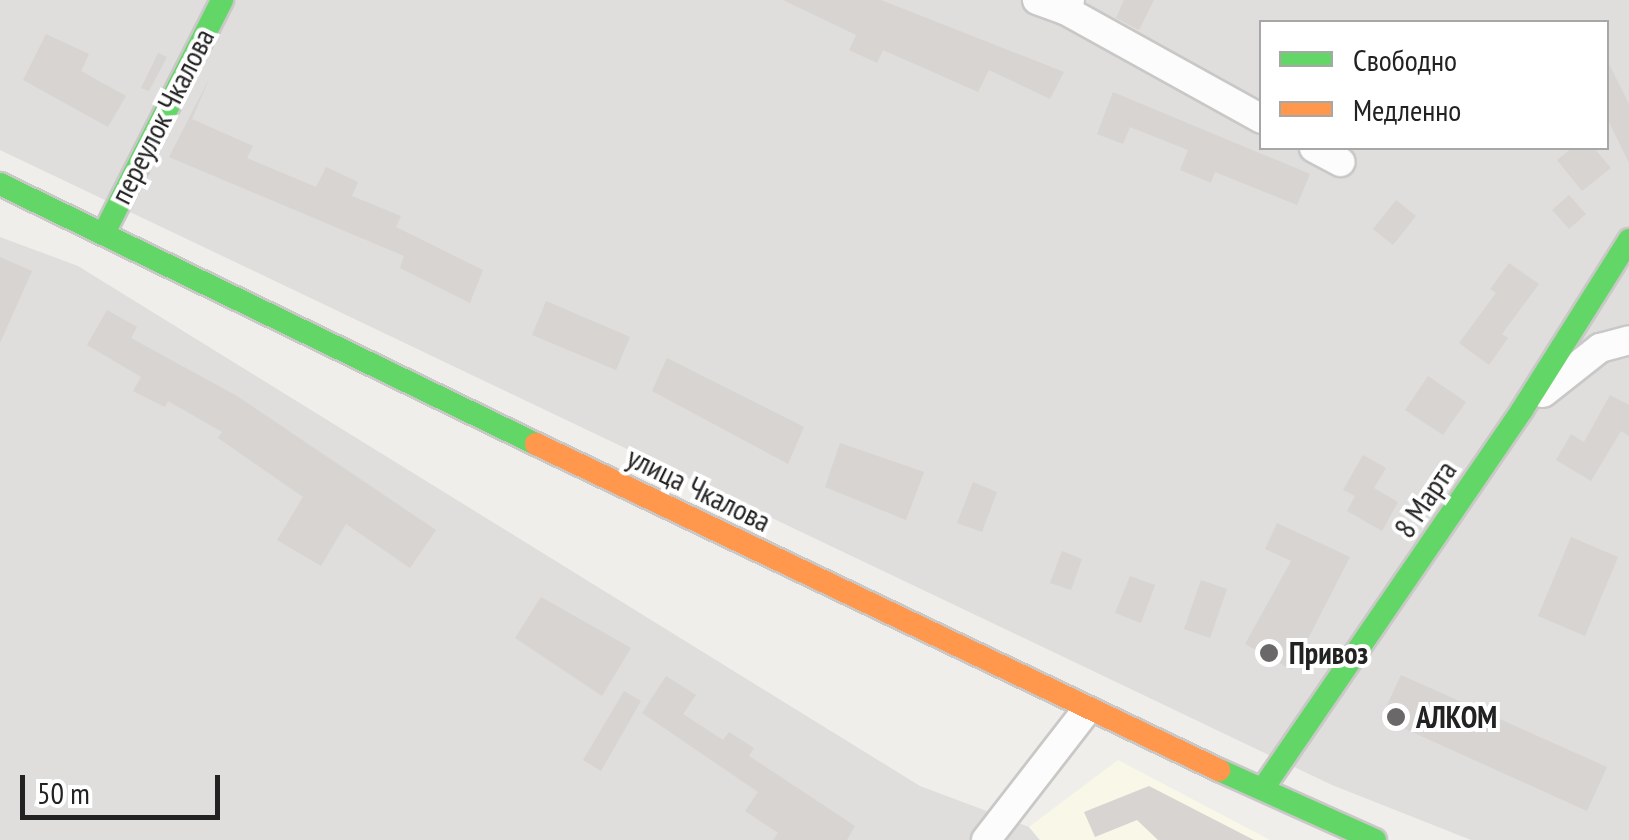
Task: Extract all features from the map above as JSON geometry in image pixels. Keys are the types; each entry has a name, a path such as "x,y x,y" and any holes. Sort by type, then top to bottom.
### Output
{"street":[{"name":"переулок Чкалова","path":"104,233 222,0"},
{"path":"1038,0 1067,5 1259,117"},
{"path":"1318,150 1340,162"},
{"name":"улица Чкалова","path":"0,184 1086,711 1374,840"},
{"name":"8 Марта","path":"1264,788 1522,410 1629,240"},
{"path":"1522,410 1600,348 1629,340"},
{"path":"986,840 1086,711"}],"shaded area":[{"path":"0,0 1629,0 1629,840 1471,840 1332,785 0,150"},
{"path":"0,237 78,266 920,786 1029,827 1040,840 0,840"},
{"path":"1118,760 1270,840 1040,840 1029,827"}],"building":[{"path":"783,0 881,0 1064,72 1050,99 989,70 978,92 883,50 877,63 849,50 856,35"},
{"path":"1124,0 1154,0 1139,30 1116,18"},
{"path":"46,34 89,54 81,71 126,96 108,127 23,80"},
{"path":"158,53 167,57 149,91 141,88"},
{"path":"1609,64 1629,104 1629,163 1609,122"},
{"path":"210,77 192,119 253,146 247,158 316,187 326,167 358,182 352,196 401,216 396,227 483,270 470,303 400,268 404,256 169,157"},
{"path":"1113,92 1310,174 1297,205 1215,172 1211,183 1180,170 1188,150 1130,127 1123,144 1097,134"},
{"path":"1570,150 1596,150 1611,168 1582,191 1557,160"},
{"path":"1569,195 1586,214 1569,229 1552,210"},
{"path":"1396,200 1416,216 1393,245 1373,229"},
{"path":"0,257 32,271 0,343"},
{"path":"1509,263 1539,284 1502,334 1508,338 1489,365 1459,343 1496,293 1490,289"},
{"path":"546,301 630,337 616,370 532,335"},
{"path":"107,310 137,327 131,338 237,396 436,530 410,568 346,524 321,566 277,540 303,497 218,438 222,432 168,401 165,407 133,391 141,377 87,345"},
{"path":"667,358 804,427 788,464 652,391"},
{"path":"1428,376 1466,402 1443,435 1405,410"},
{"path":"1610,395 1629,405 1629,436 1621,431 1591,481 1556,460 1571,434 1584,442"},
{"path":"840,443 924,472 906,520 825,487"},
{"path":"1363,455 1386,468 1374,488 1398,502 1382,531 1347,511 1355,496 1343,490"},
{"path":"973,482 997,492 982,532 957,523"},
{"path":"1277,523 1350,557 1292,670 1245,644 1291,561 1265,549"},
{"path":"1571,537 1618,557 1585,636 1538,616"},
{"path":"1062,551 1082,559 1071,590 1050,583"},
{"path":"1130,576 1155,585 1141,623 1115,613"},
{"path":"1201,580 1227,589 1210,638 1184,629"},
{"path":"541,597 631,648 602,696 515,638"},
{"path":"1401,675 1607,767 1587,811 1381,718"},
{"path":"666,676 696,695 683,714 723,740 729,732 754,748 749,756 855,826 847,840 773,840 778,833 745,811 758,792 642,713"},
{"path":"624,691 641,701 601,771 583,760"},
{"path":"1149,786 1254,840 1158,840 1137,820 1095,837 1084,812"}],"traffic: fast":[{"path":"104,233 222,0"},
{"path":"0,184 536,444"},
{"path":"1264,787 1522,410 1629,240"},
{"path":"1219,770 1375,840"}],"traffic: slow":[{"path":"536,444 1219,770"}],"place":[{"name":"Привоз","path":"1269,653"},
{"name":"АЛКОМ","path":"1396,717"}]}
